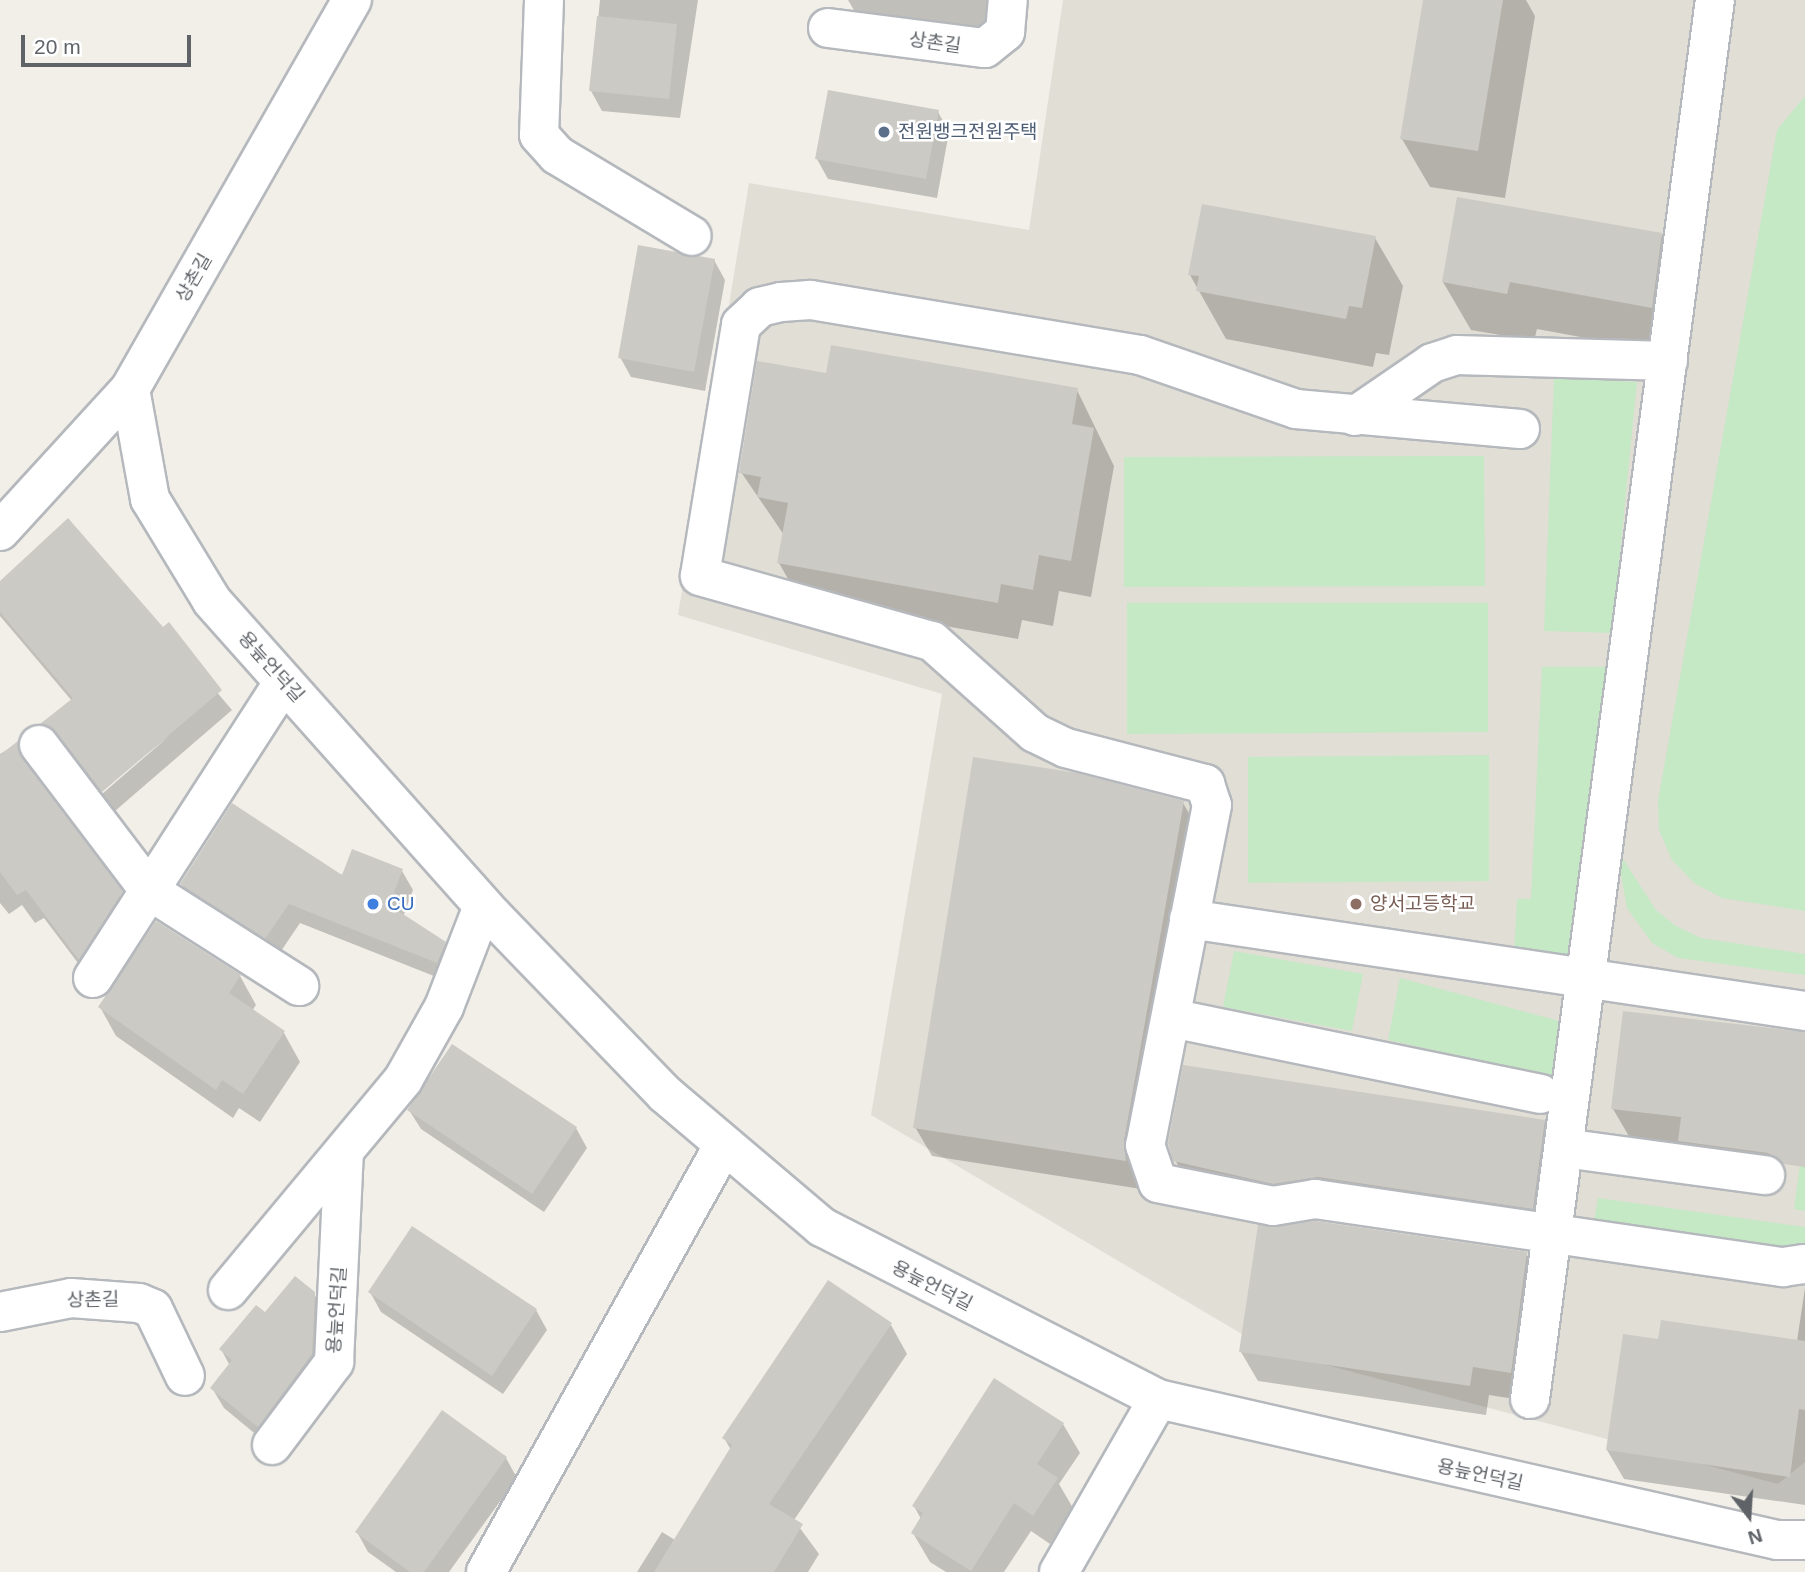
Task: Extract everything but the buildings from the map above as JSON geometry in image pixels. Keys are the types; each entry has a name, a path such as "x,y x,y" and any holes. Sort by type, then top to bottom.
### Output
{"street":[{"name":"상촌길","path":"0,531 130,389 352,0"},
{"path":"544,0 539,135 558,155 692,236"},
{"name":"상촌길","path":"828,28 985,48 1004,32 1008,0"},
{"path":"1530,1399 1587,982 1714,0"},
{"path":"1520,429 1355,416 1240,393 1140,355 810,300 760,307 741,325 700,576 932,641 1035,733 1066,748 1205,784 1212,805 1145,1146 1158,1183 1273,1206 1315,1199 1783,1267 1805,1264"},
{"path":"1355,416 1432,363 1457,355 1668,361"},
{"name":"용늪언덕길","path":"130,389 150,499 179,555 284,682 483,906 665,1094 822,1227 1158,1399 1777,1540 1805,1540"},
{"path":"93,978 284,682"},
{"path":"39,745 150,891 299,986"},
{"path":"228,1290 344,1153 427,1042 483,906"},
{"path":"1189,919 1587,982 1805,1011"},
{"path":"1171,1018 1540,1094"},
{"path":"486,1572 724,1145"},
{"path":"1564,1148 1765,1175"},
{"name":"용늪언덕길","path":"272,1445 334,1362 344,1153"},
{"name":"상촌길","path":"0,1312 71,1298 139,1303 153,1309 185,1376"},
{"path":"1059,1572 1158,1399"}],"shaded area":[{"name":"양서고등학교","path":"1063,0 1805,0 1805,1462 1778,1484 1269,1350 871,1115 942,694 678,615 749,183 1029,230"}],"green space":[{"path":"1805,96 1805,911 1722,898 1694,883 1672,860 1659,830 1658,801 1777,130"},
{"path":"1554,377 1637,382 1612,633 1544,631"},
{"path":"1484,456 1485,586 1124,587 1124,457"},
{"path":"1127,603 1488,603 1488,732 1127,734"},
{"path":"1542,667 1611,667 1576,962 1514,958 1517,899 1531,899"},
{"path":"1489,755 1489,881 1248,883 1248,757"},
{"path":"1616,848 1656,910 1676,926 1701,938 1805,954 1805,975 1678,958 1652,943 1627,908"},
{"path":"1234,951 1363,974 1352,1031 1223,1007"},
{"path":"1400,978 1556,1020 1568,1030 1558,1078 1388,1040"},
{"path":"1803,1142 1805,1143 1805,1211 1794,1209"},
{"path":"1598,1198 1805,1227 1805,1257 1593,1227"}],"place":[{"name":"전원뱅크전원주택","path":"884,132"},
{"name":"CU","path":"373,904"},
{"name":"양서고등학교","path":"1356,904"}]}
